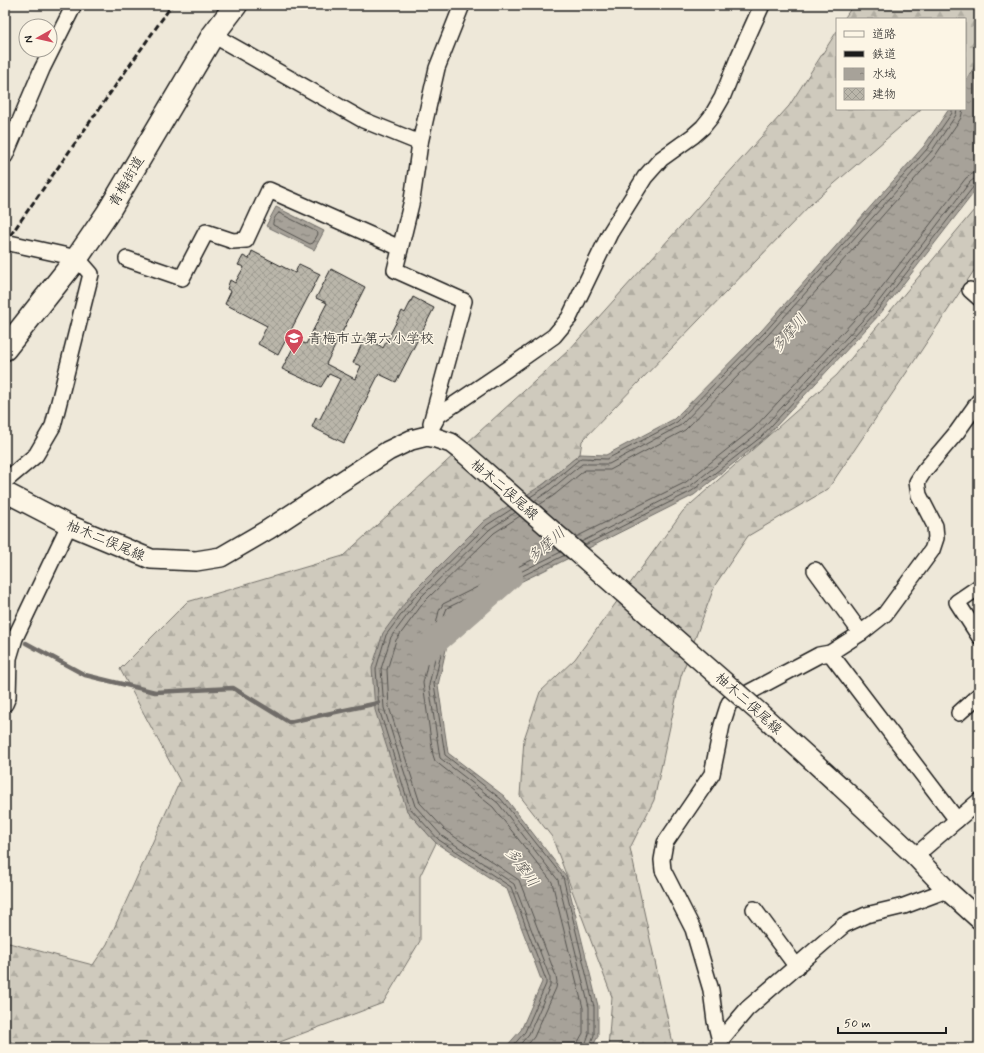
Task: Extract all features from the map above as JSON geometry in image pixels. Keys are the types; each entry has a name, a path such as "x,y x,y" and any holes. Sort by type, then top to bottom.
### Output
{"highway":[{"name":"青梅街道","path":"5,349 77,258 107,214 213,34 236,5"}],"main road":[{"name":"柚木二俣尾線","path":"5,492 69,525 151,559 196,560 221,557 269,529 388,451 411,440 427,436 451,443 755,708 915,856 947,890 979,919"}],"street":[{"path":"5,156 42,69 74,5"},
{"path":"427,436 464,301 395,270 412,200 420,142 437,68 462,5"},
{"path":"427,436 438,416 442,412 554,336 569,318 610,233 645,177 661,159 693,136 711,117 722,98 762,5"},
{"path":"213,34 363,120 420,142"},
{"path":"127,259 182,278 206,232 233,242 246,240 269,190 400,248"},
{"path":"5,242 77,258 91,274 53,426 36,455 5,481"},
{"path":"718,1044 711,990 693,929 663,870 662,860 665,843 712,774 722,725 729,703 819,655 830,653 861,633 885,614 932,550 936,538 935,526 918,495 917,482 924,471 958,432 979,401"},
{"path":"5,704 8,697 9,658 15,638 69,525"},
{"path":"815,570 861,633"},
{"path":"979,587 957,602 979,636"},
{"path":"830,653 957,820"},
{"path":"959,713 979,695"},
{"path":"915,856 979,800"},
{"path":"718,1044 747,1009 844,925 866,915 904,906 947,890"},
{"path":"754,909 797,967"}],"green space":[{"path":"853,5 979,5 979,59 966,81 966,18 845,18"},
{"path":"836,33 836,110 920,110 813,202 582,441 580,454 413,592 407,811 436,843 420,876 420,941 383,1003 264,1048 22,1048 5,1038 5,942 93,965 107,944 180,781 120,669 187,602 343,556 569,350 789,106"},
{"path":"979,204 979,263 828,489 748,536 715,585 681,676 654,800 630,848 674,1048 608,1048 612,997 552,837 520,796 524,739 540,692 575,659 683,511 837,375"}],"water":[{"path":"979,59 979,186 880,314 764,439 694,495 454,614 438,685 448,753 504,796 566,876 598,1006 598,1036 592,1048 505,1048 521,1030 542,982 507,889 436,843 407,811 375,710 372,668 383,633 413,592 484,521 544,484 580,454 606,455 674,419 762,330 924,146 948,110 966,110 966,81"},
{"path":"276,207 324,231 314,250 266,226"}],"building":[{"path":"252,251 295,273 299,264 320,274 278,355 258,344 267,326 225,304 231,291 227,289 230,280 235,283 244,267 238,265 243,256 249,259"},
{"path":"331,269 365,287 326,364 355,379 361,366 353,363 366,335 376,340 376,343 383,348 402,311 405,313 413,297 434,308 396,382 379,374 344,443 312,427 316,418 320,419 340,379 329,374 321,387 282,369 297,340 306,344 327,303 316,298"}],"waterway":[{"name":"多摩川","path":"423,652 510,576"},
{"path":"26,643 85,675 155,692 233,688 289,722 378,703"}],"railway":[{"path":"5,243 172,5"}],"place":[{"name":"青梅市立第六小学校","path":"294,355"}]}
